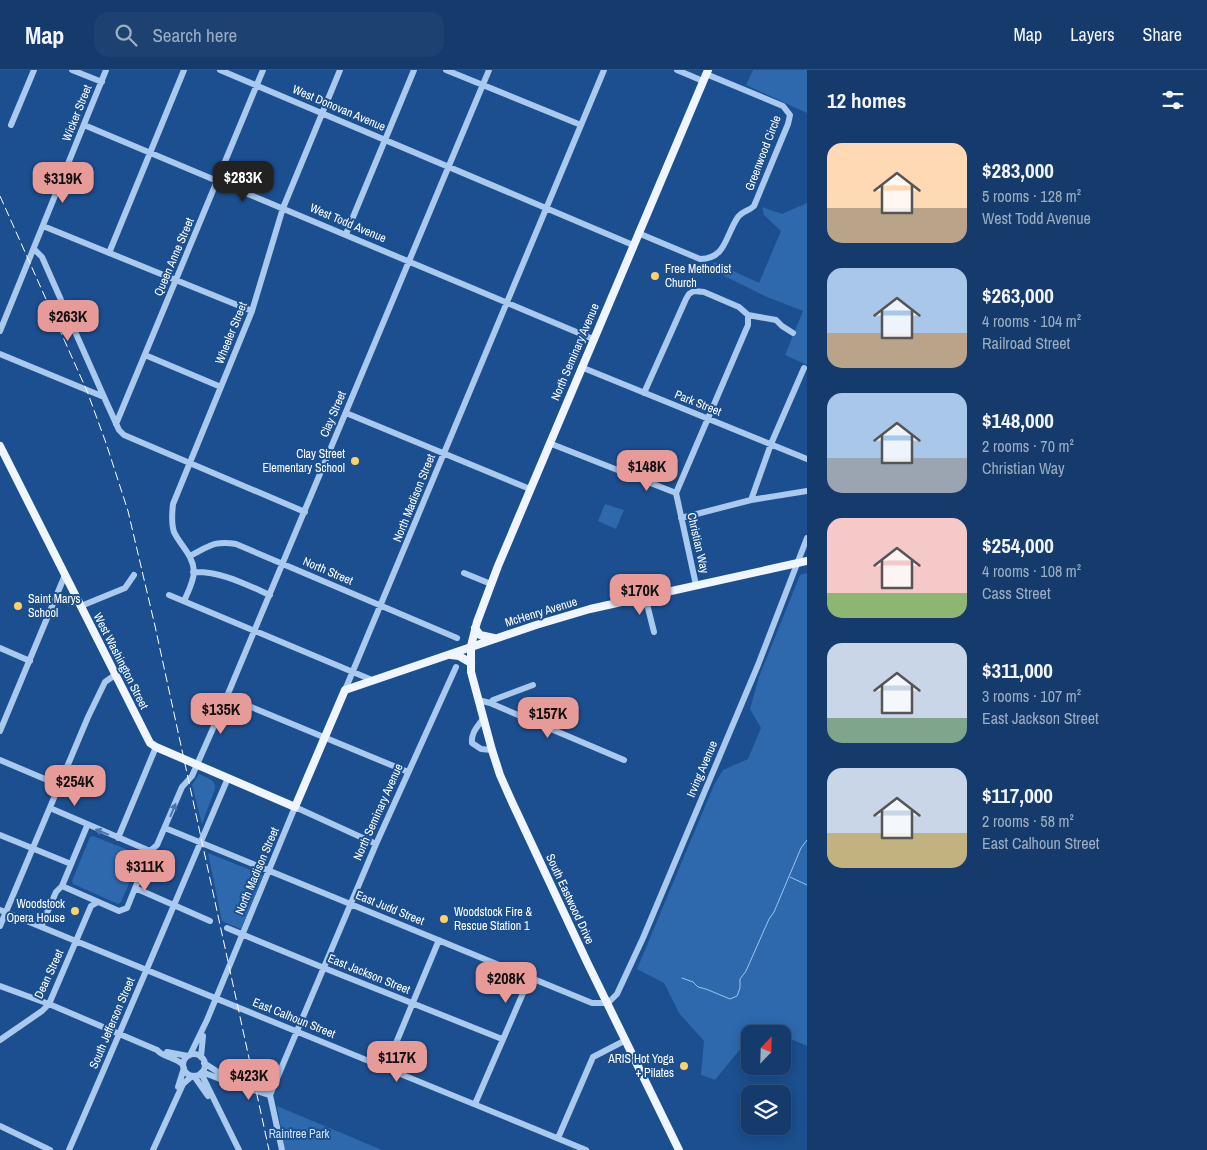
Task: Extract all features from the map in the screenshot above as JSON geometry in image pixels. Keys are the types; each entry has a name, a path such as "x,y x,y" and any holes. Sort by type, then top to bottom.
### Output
{"main road":[{"name":"North Seminary Avenue","path":"471,646 475,628 491,584 530,489 706,75"},
{"name":"West Washington Street","path":"0,446 146,736 156,747"},
{"name":"McHenry Avenue","path":"345,690 471,646 590,609 696,584 807,561"},
{"path":"475,628 480,635 496,638"},
{"name":"South Eastwood Drive","path":"471,646 471,672 500,776 587,962 680,1150"},
{"path":"447,655 459,656 471,663"},
{"name":"North Madison Street","path":"295,807 345,690"},
{"path":"156,747 295,807"}],"street":[{"path":"12,125 34,70"},
{"path":"72,70 102,82"},
{"name":"Wicker Street","path":"0,331 106,70"},
{"path":"109,253 184,70"},
{"name":"West Donovan Avenue","path":"220,70 633,245"},
{"name":"Queen Anne Street","path":"116,424 264,70"},
{"name":"Wheeler Street","path":"194,572 190,556 174,531 173,504 252,311 283,208 340,70"},
{"path":"346,234 414,70"},
{"path":"446,70 581,125"},
{"name":"Clay Street","path":"98,902 119,911 126,908 150,851 156,846 165,828 182,787 192,776 305,512 489,70"},
{"name":"North Madison Street","path":"345,690 604,70"},
{"path":"678,70 706,75"},
{"name":"Greenwood Circle","path":"638,233 700,258 708,259 714,257 719,252 741,213 754,206 790,115 783,106 706,75"},
{"name":"West Todd Avenue","path":"84,125 594,338"},
{"path":"43,226 252,311"},
{"path":"34,249 42,257 104,398 116,424 124,435 305,512"},
{"path":"644,393 686,299 694,291 704,292 739,307 748,315 776,320 793,332"},
{"path":"549,443 676,493 748,325 748,315"},
{"path":"0,354 104,398"},
{"path":"145,355 221,387"},
{"name":"Park Street","path":"581,367 807,459"},
{"path":"751,500 771,444 804,368"},
{"path":"346,413 530,489"},
{"path":"681,518 751,500 807,491"},
{"name":"Christian Way","path":"676,493 696,584"},
{"name":"Irving Avenue","path":"608,1003 617,994 646,929 758,665 807,538"},
{"name":"North Street","path":"190,556 206,546 217,543 236,544 457,638"},
{"path":"184,601 194,572 227,576 270,595"},
{"path":"464,572 491,584"},
{"path":"81,606 125,588 134,575"},
{"path":"0,731 65,576"},
{"path":"169,595 372,680"},
{"path":"646,596 654,632"},
{"path":"0,648 30,661"},
{"name":"North Seminary Avenue","path":"270,1096 376,844 456,667"},
{"path":"0,926 3,911 33,848 88,717 105,682 116,675"},
{"path":"490,703 493,700 533,685"},
{"path":"226,697 408,772"},
{"path":"478,700 490,703 624,760"},
{"path":"483,719 474,730 472,743 480,749 492,750"},
{"path":"118,838 156,747"},
{"path":"0,760 59,785"},
{"name":"South Jefferson Street","path":"69,1150 120,1035 173,905 228,778"},
{"path":"295,807 376,844"},
{"name":"North Madison Street","path":"207,1020 295,807"},
{"path":"50,808 84,822 87,826 150,851"},
{"path":"41,926 56,892 62,886 87,826"},
{"name":"East Judd Street","path":"165,828 592,1003 608,1003"},
{"path":"0,835 71,864"},
{"path":"62,886 98,902"},
{"path":"135,888 210,920"},
{"path":"87,897 91,906 98,902"},
{"name":"Dean Street","path":"0,1040 49,1004 91,906"},
{"name":"East Calhoun Street","path":"3,911 586,1150"},
{"name":"East Jackson Street","path":"228,928 502,1039"},
{"path":"386,1067 439,940"},
{"path":"475,1104 530,977"},
{"path":"0,986 49,1004 157,1050 189,1056 196,1055 212,1070 234,1081 236,1084"},
{"path":"173,1105 184,1067 184,1060 189,1056 207,1020"},
{"path":"207,1020 201,1043 202,1072 217,1105 217,1109"},
{"path":"558,1138 593,1057 626,1040"},
{"path":"157,1050 159,1053 176,1059 203,1088 217,1109 239,1150"},
{"path":"153,1150 184,1082 202,1072 270,1096 282,1150"},
{"path":"0,1126 50,1150"}],"green space":[{"path":"753,70 807,70 807,113 746,85"},
{"path":"807,203 807,365 785,355 803,311 767,297 710,269 714,262 759,283 781,231 764,215 762,207 782,214"},
{"path":"605,504 624,510 616,529 598,521"},
{"path":"807,573 807,1046 791,1040 791,1025 741,1025 741,1048 715,1080 701,1075 704,1041 679,1013 664,983 637,969 714,785 723,770 748,759 761,728 750,709 759,677 800,575"},
{"path":"199,774 210,779 215,786 202,824 192,785"},
{"path":"93,836 138,854 140,858 121,902 118,904 73,884 72,881 90,837"},
{"path":"208,853 263,875 241,929 222,921"},
{"name":"Raintree Park","path":"277,1106 382,1150 285,1150"}],"waterway":[{"path":"682,978 693,982 698,987 730,999 737,996 740,988 740,979 746,971 801,848 807,840"},
{"path":"790,877 807,885"}],"railway":[{"path":"0,196 87,391 128,511 155,626 269,1150"}],"place":[{"name":"Free Methodist Church","path":"655,276"},
{"name":"Clay Street Elementary School","path":"355,461"},
{"name":"Saint Marys School","path":"18,606"},
{"name":"Woodstock Opera House","path":"75,911"},
{"name":"Woodstock Fire & Rescue Station 1","path":"444,919"},
{"name":"ARIS Hot Yoga + Pilates","path":"684,1066"}]}
